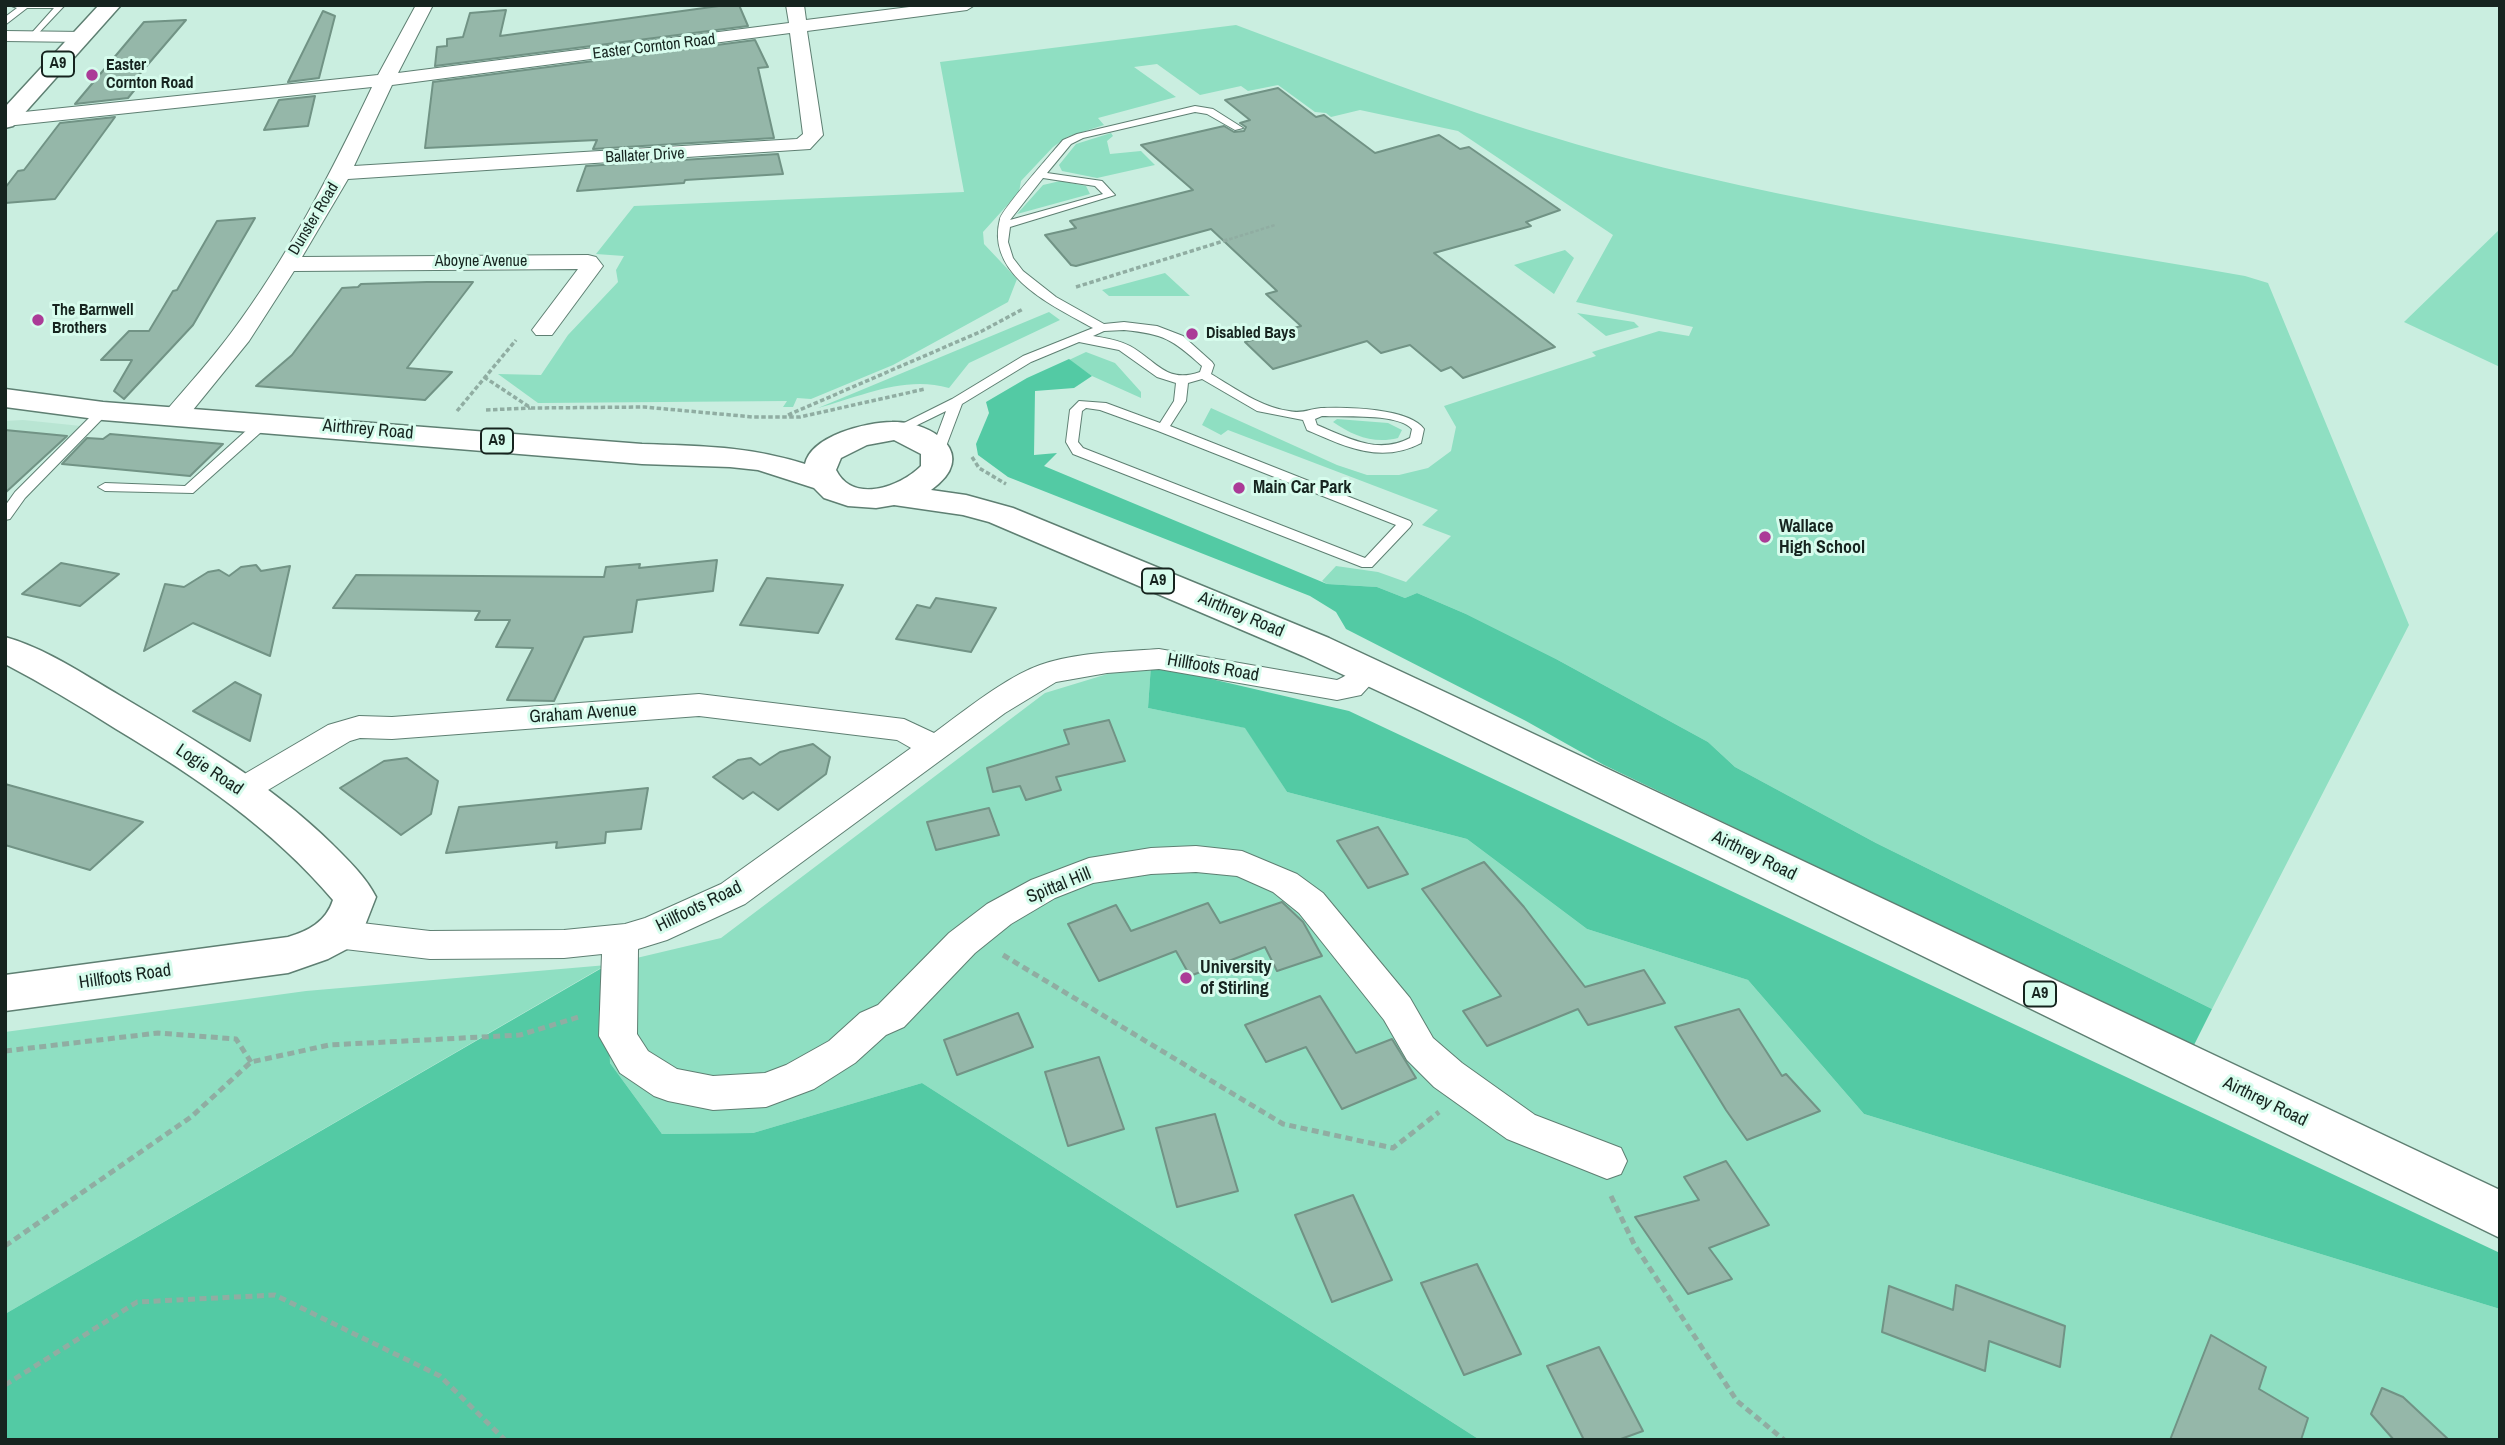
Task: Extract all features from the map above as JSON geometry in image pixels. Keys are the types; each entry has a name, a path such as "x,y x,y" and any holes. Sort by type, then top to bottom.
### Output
{"main road":[{"name":"A9","path":"6,121 111,5"},
{"name":"Airthrey Road","path":"5,398 103,411 184,407 264,422 642,454 730,457"},
{"name":"A9","path":"730,457 841,443 866,434 894,431 922,438 932,445 937,460 957,485 1001,515"},
{"path":"824,481 821,471 823,461 841,443"},
{"name":"A9","path":"730,457 762,461 824,481 832,488 851,496 875,498 892,495 920,484 937,460"},
{"name":"A9","path":"892,495 966,505 1001,515"},
{"name":"Airthrey Road","path":"1001,515 1368,671 2500,1215"},
{"name":"Logie Road","path":"5,649 76,685 187,753 293,832 338,876 355,897 351,918 336,934"},
{"name":"Hillfoots Road","path":"5,993 288,955 319,946 336,934"}],"street":[{"name":"Dunster Road","path":"184,407 241,336 287,264 341,173 425,5"},
{"name":"Ballater Drive","path":"341,173 803,145 813,135 796,29 795,5"},
{"name":"Easter Cornton Road","path":"6,121 386,80 967,5"},
{"path":"5,36 83,37"},
{"name":"Aboyne Avenue","path":"287,264 588,262 593,266 544,330"},
{"name":"Hillfoots Road","path":"336,934 430,945 564,944 620,939 654,930 733,894 994,705 1048,673 1107,663 1159,659 1337,690 1350,688 1368,671"},
{"name":"Graham Avenue","path":"241,791 339,733 359,727 391,728 699,705 904,730 936,748"},
{"name":"Spittal Hill","path":"620,939 618,1036 634,1062 668,1084 713,1093 766,1090 800,1077 842,1052 873,1024 891,1016 971,936 999,914 1043,889 1089,872 1151,861 1196,859 1242,864 1285,883 1311,903 1397,1009 1420,1049 1447,1075 1521,1127 1607,1161"}],"lane":[{"path":"13,5 60,5"},
{"path":"33,36 60,5"},
{"path":"5,22 23,7"},
{"path":"1102,328 1045,297 1024,280 1002,247 1001,235 1005,218 1067,142 1080,136 1195,109 1210,111 1238,128"},
{"path":"1005,225 1110,195 1098,183 1041,174"},
{"path":"894,431 956,402 1027,359 1102,328 1124,326 1157,330 1179,339 1208,365 1203,375"},
{"path":"1079,338 1110,342 1123,347 1142,358 1163,377 1174,382 1203,375 1261,408 1308,417 1320,412 1396,416 1412,422 1418,429 1416,440 1405,448 1386,451 1362,448 1312,427 1308,417"},
{"path":"1163,428 1180,401 1182,381"},
{"path":"937,460 956,402"},
{"path":"1083,404 1102,406 1163,428 1294,482 1405,524 1367,564 1078,451 1072,442 1076,410 1083,404"},
{"path":"5,516 20,495 103,411"},
{"path":"105,487 188,490 264,422"}],"path":[{"path":"437,436 484,377"},
{"path":"482,410 531,408"},
{"path":"457,411 470,410"},
{"path":"971,936 1283,1124 1393,1148 1427,1123 1466,1087"},
{"path":"5,1246 191,1117 251,1062 329,1045 520,1035 575,1017 617,1010"},
{"path":"5,1052 158,1033 236,1039 251,1062"},
{"path":"1607,1161 1609,1192 1634,1244 1737,1401 1784,1440"},
{"path":"5,1385 136,1302 275,1295 440,1376 505,1440"}],"shaded area":[{"path":"23,420 81,426 23,477 5,475 5,421"}],"green space":[{"name":"Wallace High School","path":"1236,25 1527,129 1702,177 1857,209 2245,276 2268,283 2409,625 2212,1009 1876,843 1735,767 1708,742 1556,659 1466,614 1417,593 1405,598 1377,587 1327,584 1322,581 1336,566 1378,572 1406,582 1451,536 1422,525 1438,510 1228,430 1221,435 1202,425 1211,408 1337,465 1367,475 1399,475 1428,468 1451,451 1456,427 1444,406 1596,356 1592,352 1659,331 1689,336 1693,327 1576,302 1613,235 1458,131 1360,110 1331,117 1326,113 1315,112 1278,85 1248,91 1241,86 1200,95 1157,64 1134,67 1176,97 1098,118 1104,125 1067,137 1053,147 1021,181 1019,192 983,232 984,244 1017,279 1008,302 893,365 811,399 797,398 793,407 783,407 787,401 538,403 498,374 541,375 568,335 618,282 616,270 624,256 596,254 634,206 964,192 940,62"},
{"path":"1111,133 1113,136 1107,141 1110,154 1141,151 1155,165 1097,178 1062,171 1059,165 1076,144"},
{"path":"1060,181 1086,186 1090,194 1017,214 1043,185"},
{"path":"2500,229 2500,367 2404,322"},
{"path":"1565,250 1574,258 1554,294 1514,265"},
{"path":"1165,273 1190,296 1109,296 1102,290"},
{"path":"1049,312 1060,320 969,363 949,388 915,384 899,386 818,408"},
{"path":"1577,313 1634,322 1639,327 1606,336"},
{"path":"1086,352 1115,363 1141,392 1141,398 1092,376 1069,360"},
{"path":"1069,359 1092,376 1074,388 1035,391 1034,455 1057,453 1044,466 1327,584 1377,587 1405,598 1417,593 1556,659 1708,742 1735,767 1876,843 2212,1009 2193,1047 1604,765 1526,721 1346,629 1336,612 1310,596 1008,477 978,455 976,444 989,413 986,402 1027,378"},
{"path":"1337,419 1388,423 1402,430 1398,438 1372,439 1356,435 1333,422"},
{"path":"1151,665 1148,708 1246,728 1287,792 1467,839 1587,929 1748,980 1864,1114 2500,1309 2500,1440 1480,1440 922,1083 753,1133 662,1134 610,1063 606,965 721,938 1045,693 1114,672"},
{"path":"1151,665 1349,711 2500,1253 2500,1309 1864,1114 1748,980 1587,929 1467,839 1287,792 1245,728 1148,708"},
{"path":"606,965 5,1314 5,1032 306,991"},
{"path":"607,965 610,1063 662,1134 753,1133 922,1083 1480,1440 5,1440 5,1314"}],"building":[{"path":"739,5 748,26 435,66 437,47 447,46 447,39 463,37 470,13 506,10 500,36"},
{"path":"323,11 335,16 319,78 288,82"},
{"path":"186,20 132,83 141,82 128,98 75,104 144,22"},
{"path":"755,40 768,67 758,68 774,138 593,149 597,140 425,148 433,82"},
{"path":"1278,88 1316,117 1324,115 1375,153 1439,135 1460,149 1469,147 1560,210 1526,222 1531,226 1434,253 1555,347 1463,378 1451,367 1441,371 1410,345 1381,353 1367,341 1273,369 1245,342 1301,326 1266,294 1277,291 1211,229 1076,266 1071,265 1045,235 1076,228 1070,221 1193,190 1141,145 1224,126 1234,132 1244,131 1246,127 1240,123 1250,120 1225,100"},
{"path":"315,96 308,126 264,130 279,100"},
{"path":"115,117 55,199 5,203 5,188 18,171 24,170 60,123"},
{"path":"778,154 783,174 577,191 586,166"},
{"path":"255,218 193,325 124,399 114,391 132,360 101,360 129,331 149,331 173,291 177,290 217,221"},
{"path":"473,282 407,368 452,372 425,400 256,386 292,355 342,288 358,287 361,284"},
{"path":"5,430 67,436 5,493"},
{"path":"110,434 223,444 190,476 62,464 87,438 103,439"},
{"path":"717,560 713,591 637,600 632,632 584,637 554,701 507,700 533,648 496,647 510,620 475,620 480,611 333,608 356,575 604,577 606,567 640,564 639,568"},
{"path":"61,563 119,574 80,606 22,594"},
{"path":"256,565 261,571 290,566 270,656 193,623 144,651 165,584 184,587 208,572 219,570 229,576 241,567"},
{"path":"767,578 843,585 818,633 740,625"},
{"path":"936,598 996,608 971,652 896,639 917,605 930,608"},
{"path":"235,682 261,695 250,741 193,711"},
{"path":"1109,720 1125,761 1056,777 1061,790 1026,800 1020,786 993,792 987,768 1069,744 1064,730"},
{"path":"813,744 830,757 826,774 778,810 753,792 743,799 713,777 738,760 751,758 760,765 780,752"},
{"path":"407,758 438,781 431,814 401,835 340,788 384,761"},
{"path":"5,784 143,822 90,870 5,845"},
{"path":"648,788 641,829 606,832 605,843 556,848 557,842 446,853 459,807"},
{"path":"989,808 999,835 936,850 927,822"},
{"path":"1378,827 1408,874 1368,888 1337,841"},
{"path":"1484,862 1524,907 1585,987 1644,970 1665,1003 1588,1025 1578,1009 1487,1046 1463,1011 1501,996 1422,889"},
{"path":"1282,902 1303,922 1322,956 1277,971 1265,947 1190,976 1176,951 1099,981 1068,924 1116,905 1131,931 1208,903 1220,923"},
{"path":"1320,996 1356,1053 1392,1039 1416,1078 1342,1109 1306,1047 1266,1062 1245,1025"},
{"path":"1739,1009 1782,1076 1786,1074 1820,1111 1747,1140 1675,1027"},
{"path":"1018,1013 1033,1047 957,1075 944,1040"},
{"path":"1099,1057 1124,1129 1068,1146 1045,1072"},
{"path":"1215,1114 1238,1191 1177,1207 1156,1128"},
{"path":"1726,1161 1769,1225 1709,1248 1732,1279 1688,1294 1635,1217 1699,1200 1684,1177"},
{"path":"1353,1195 1392,1280 1332,1302 1295,1215"},
{"path":"1477,1264 1521,1354 1464,1375 1421,1283"},
{"path":"1956,1285 2065,1326 2060,1367 1989,1341 1985,1371 1882,1332 1889,1286 1953,1310"},
{"path":"2211,1335 2266,1367 2259,1389 2308,1418 2301,1440 2170,1440"},
{"path":"1599,1347 1643,1431 1618,1440 1584,1440 1547,1366"},
{"path":"2382,1388 2403,1397 2449,1440 2394,1440 2371,1414"}],"place":[{"name":"Easter Cornton Road","path":"92,75"},
{"name":"The Barnwell Brothers","path":"38,320"},
{"name":"Disabled Bays","path":"1192,334"},
{"name":"Main Car Park","path":"1239,488"},
{"name":"Wallace High School","path":"1765,537"},
{"name":"University of Stirling","path":"1186,978"}]}
